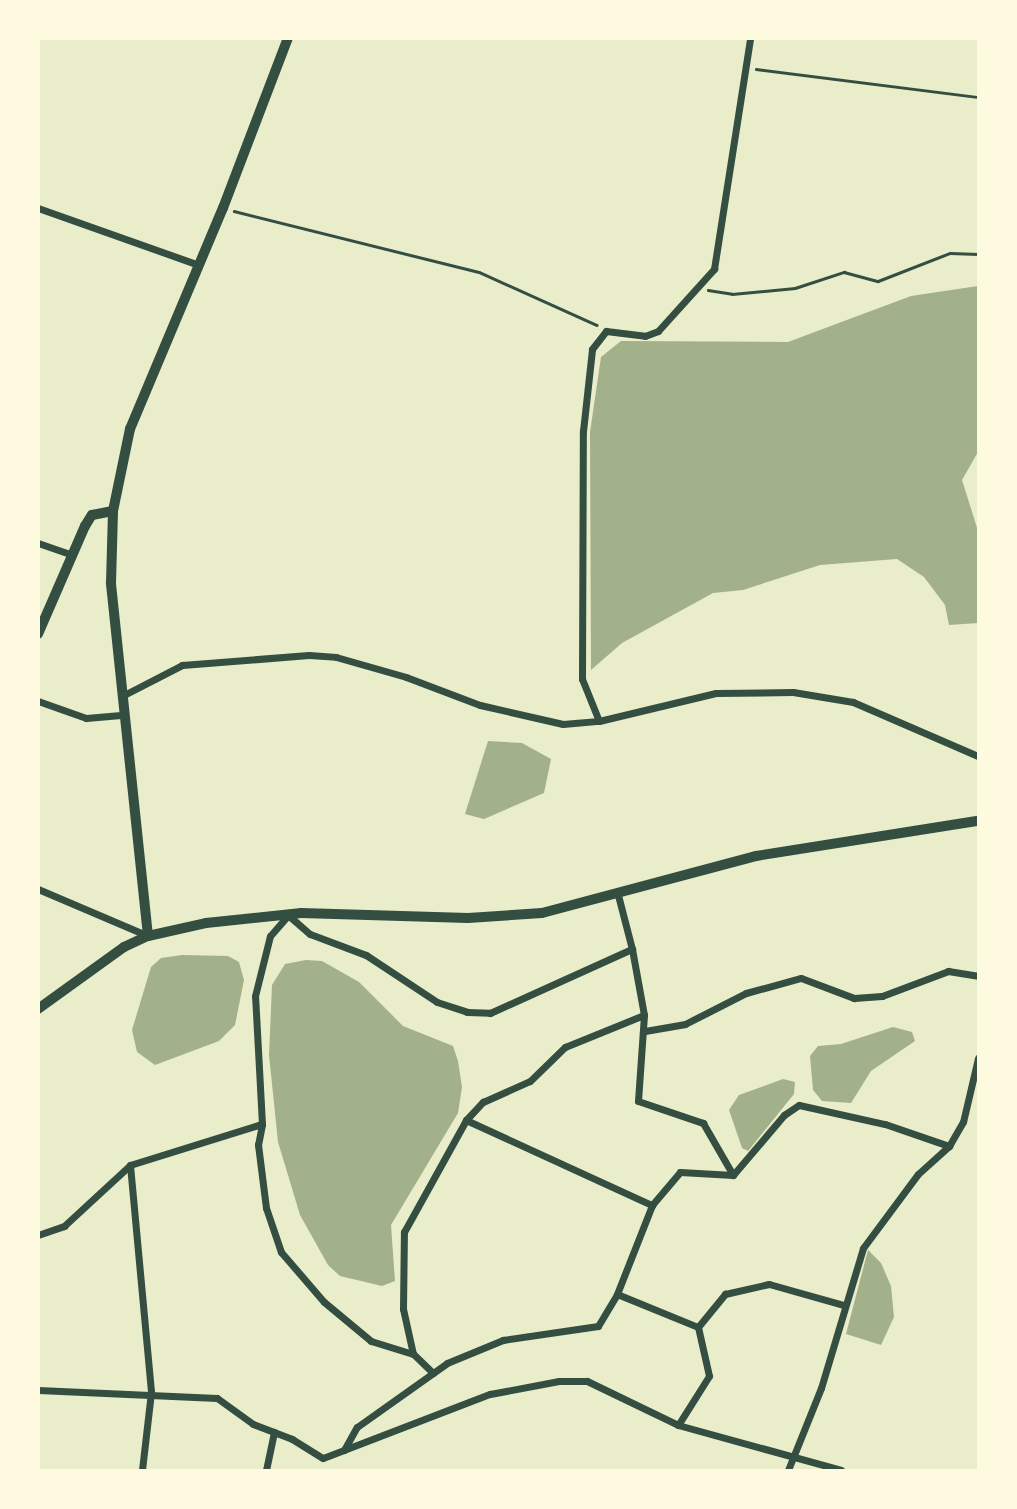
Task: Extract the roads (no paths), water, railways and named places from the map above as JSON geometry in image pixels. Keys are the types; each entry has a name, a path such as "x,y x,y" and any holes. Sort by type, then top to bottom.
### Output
{"main road":[{"path":"148,936 111,583 113,511 130,429 200,265 288,38"},
{"path":"38,634 92,516 113,511"}],"street":[{"path":"599,721 582,679 583,431 592,349 606,331 645,336 658,331 714,270 750,38"},
{"path":"38,208 200,265"},
{"path":"38,542 72,555"},
{"path":"122,696 182,666 222,659 309,655 336,657 406,677 480,705 563,724 599,721 716,693 793,692 853,702 978,756"},
{"path":"38,701 86,718 124,715"},
{"path":"38,1009 124,947 148,936 206,923 288,915 505,916 618,895 757,856 978,821"},
{"path":"38,889 148,936"},
{"path":"618,895 645,1015 638,1101 703,1123 733,1175"},
{"path":"288,915 310,934 366,955 437,1002 467,1012 490,1013 632,949"},
{"path":"288,915 270,936 258,973 256,1053 262,1124 258,1145 265,1208 281,1252 324,1303 371,1341 413,1354 433,1373"},
{"path":"645,1031 685,1024 746,993 801,978 854,998 882,996 948,971 978,976"},
{"path":"413,1354 403,1309 404,1232 466,1120 483,1102 530,1081 565,1047 645,1015"},
{"path":"788,1471 839,1332 843,1305 863,1248 918,1174 949,1146 963,1122 978,1058"},
{"path":"733,1175 784,1115 799,1105 885,1124 949,1146"},
{"path":"466,1120 652,1205"},
{"path":"38,1235 64,1226 130,1165 262,1124"},
{"path":"130,1165 150,1392 142,1471"},
{"path":"344,1450 357,1427 433,1373 503,1340 598,1326 617,1294 652,1205 680,1172 733,1175"},
{"path":"698,1327 725,1294 769,1284 843,1305"},
{"path":"617,1294 698,1327"},
{"path":"678,1424 709,1376 698,1327"},
{"path":"38,1390 150,1392 218,1398 253,1424 323,1458 490,1394 559,1381 587,1381 678,1424 841,1471"},
{"path":"266,1471 274,1432"}]}
